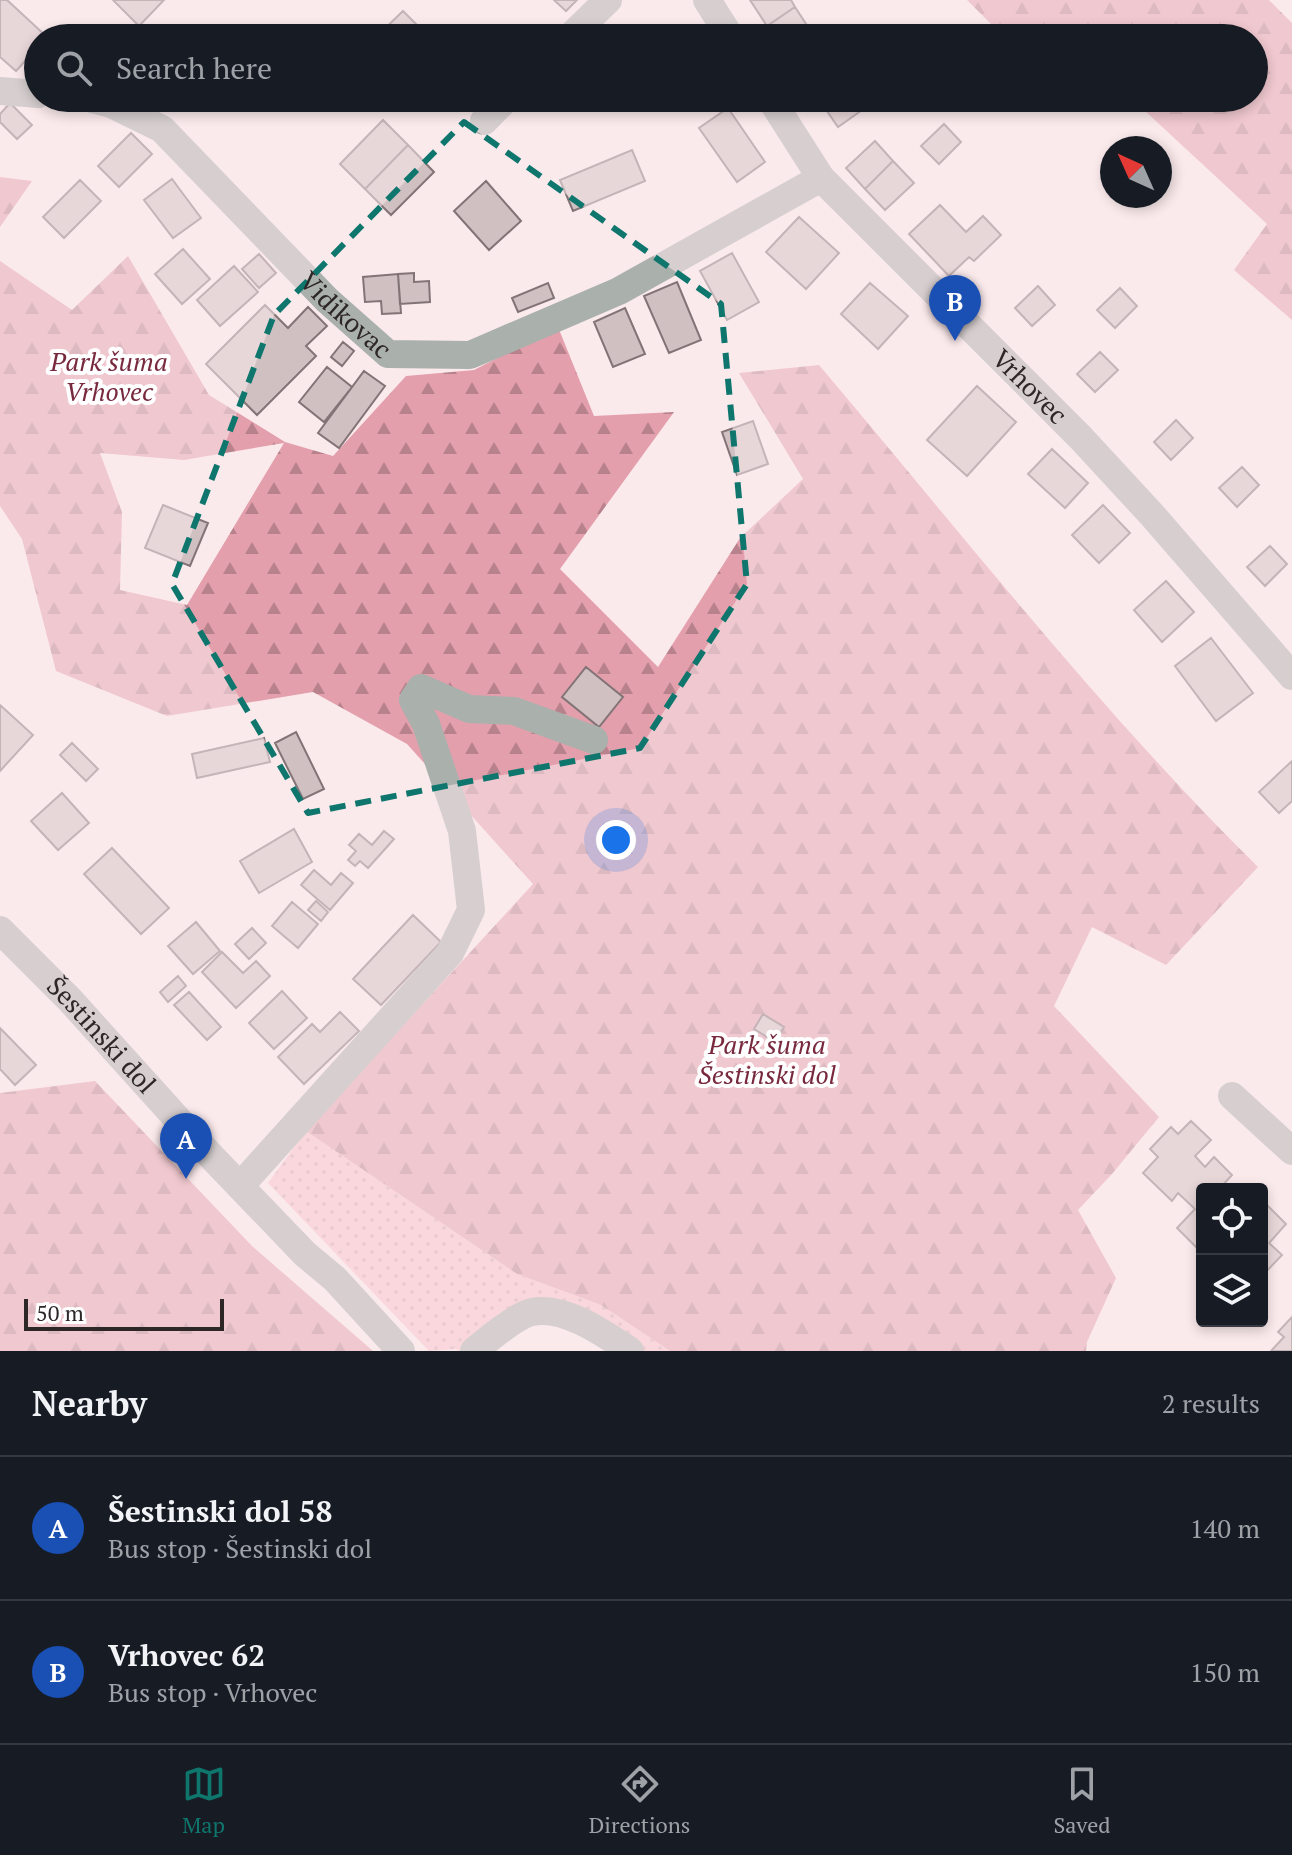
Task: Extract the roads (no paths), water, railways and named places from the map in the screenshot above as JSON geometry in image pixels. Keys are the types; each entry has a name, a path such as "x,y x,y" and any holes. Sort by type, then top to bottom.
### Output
{"street":[{"path":"583,24 608,0"},
{"path":"707,0 722,24"},
{"path":"0,91 24,93"},
{"name":"Vidikovac","path":"127,112 162,129 327,300 388,354 470,355 619,291 821,178"},
{"path":"484,121 493,112"},
{"name":"Vrhovec","path":"779,112 821,178 1081,438 1292,676"},
{"path":"240,1186 450,953 471,910 462,831 426,724 413,700 421,688 469,709 514,711 594,740"},
{"name":"Šestinski dol","path":"0,930 70,1000 240,1186 305,1254 335,1279 401,1351"},
{"path":"1232,1096 1292,1151"},
{"path":"474,1351 531,1312 560,1314 589,1325 630,1351"}],"place":[{"name":"Vrhovec 62","path":"955,341"},
{"name":"Šestinski dol 58","path":"186,1179"}],"park label":[{"name":"Park šuma Vrhovec","path":"109,377"},
{"name":"Park šuma Šestinski dol","path":"767,1060"}]}
